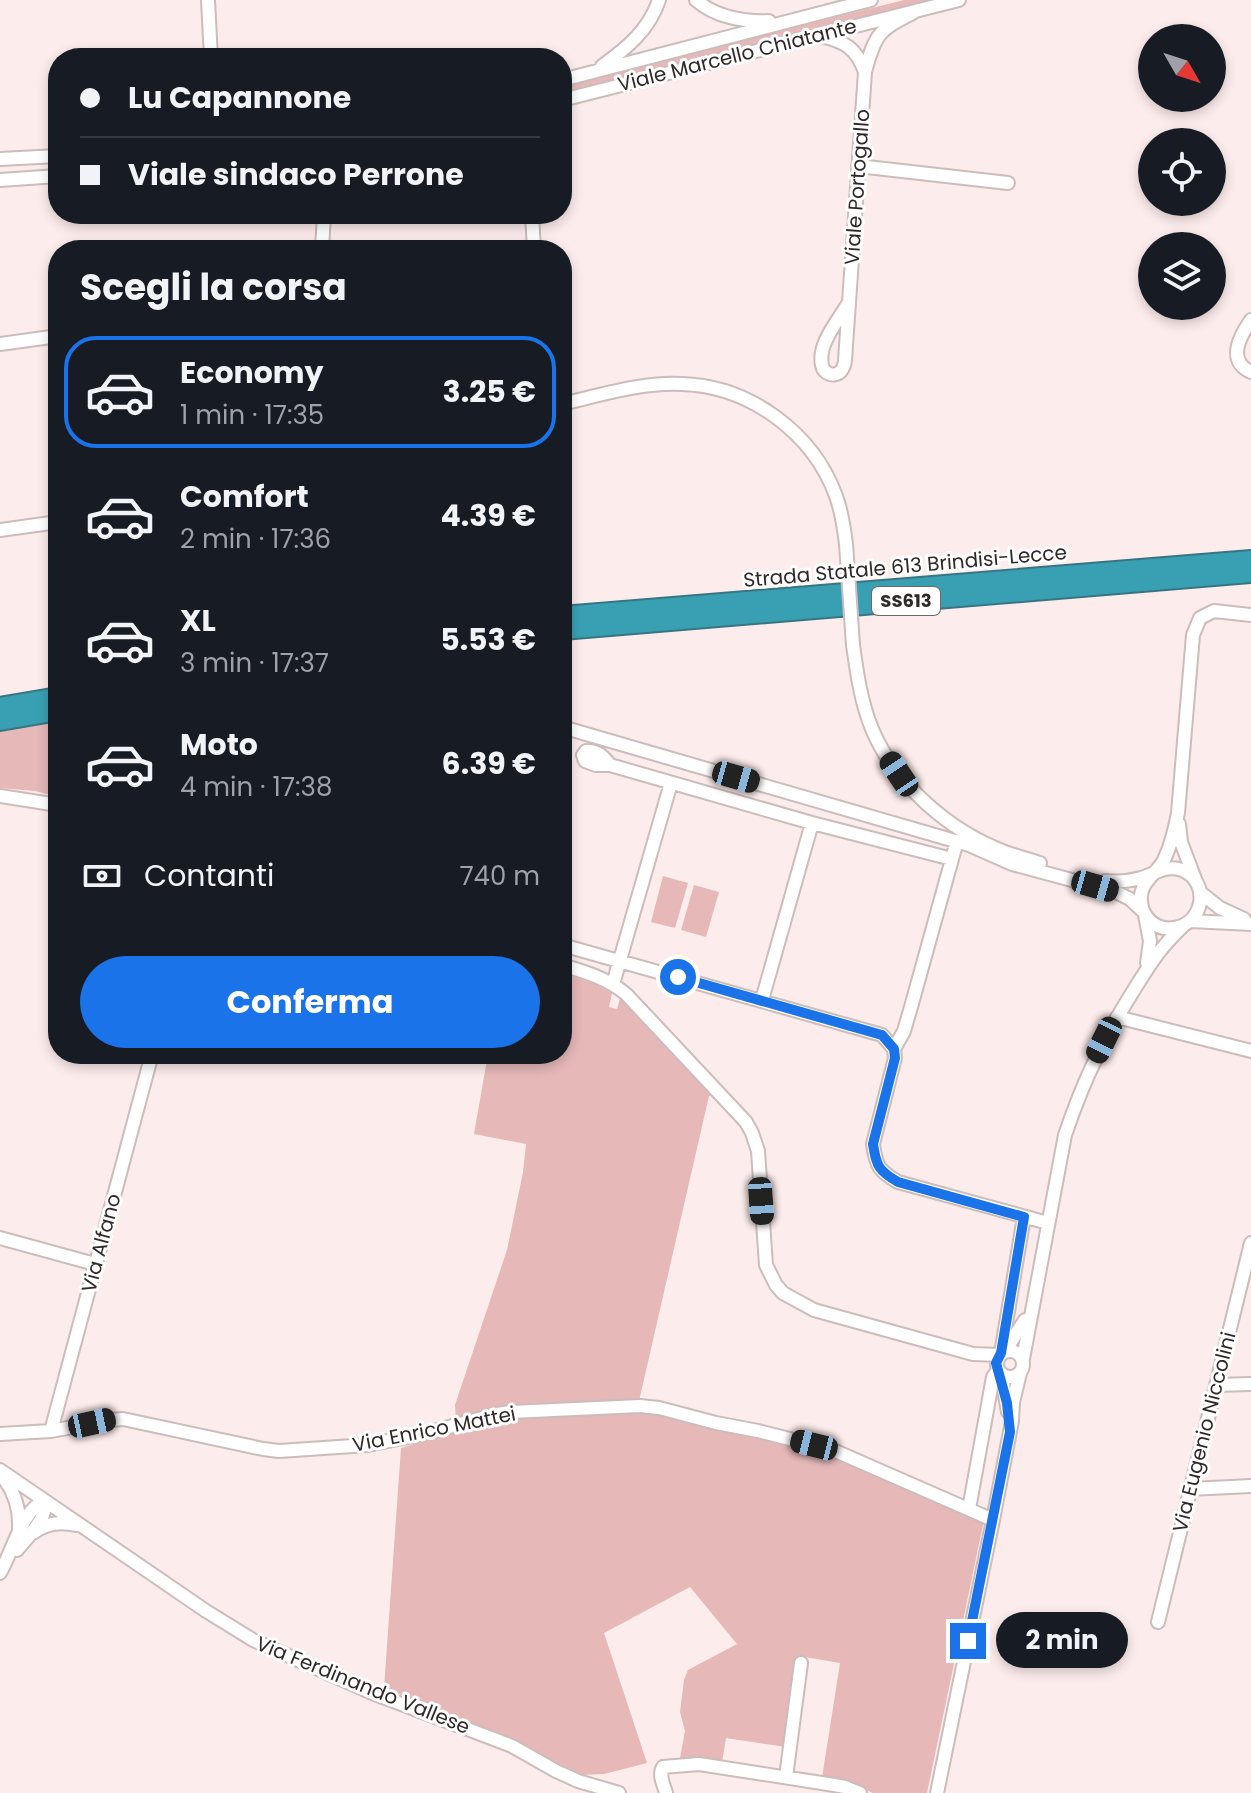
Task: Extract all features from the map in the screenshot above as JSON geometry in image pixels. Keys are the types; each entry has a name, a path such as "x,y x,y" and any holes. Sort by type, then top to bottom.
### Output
{"highway":[{"name":"Strada Statale 613 Brindisi-Lecce","path":"572,615 1251,560"},
{"name":"Strada Statale 613 Brindisi-Lecce","path":"572,629 1251,573"},
{"path":"0,707 48,699"},
{"path":"0,721 48,713"}],"street":[{"path":"208,0 210,48"},
{"path":"594,71 631,44 654,15 659,0"},
{"path":"696,0 717,13 746,21 788,21"},
{"name":"Viale Marcello Chiatante","path":"572,77 871,0"},
{"name":"Viale Marcello Chiatante","path":"572,97 959,0"},
{"name":"Viale Portogallo","path":"849,302 824,344 822,366 830,375 843,370 845,360 865,72 879,33 918,10"},
{"path":"818,35 847,45 865,72"},
{"path":"572,100 579,95"},
{"path":"0,159 48,157"},
{"path":"858,166 1008,183"},
{"path":"0,180 48,177"},
{"path":"1251,320 1238,343 1237,358 1244,369 1251,372"},
{"path":"0,344 48,337"},
{"path":"572,402 632,388 682,384 707,386 753,402 795,433 813,453 836,497 846,544 857,678 864,706 883,750 899,774 935,810 981,841 1015,855 1105,881 1126,891 1143,911"},
{"path":"0,530 48,523"},
{"path":"1137,985 1149,951 1148,927 1140,896 1143,887 1161,866 1178,813 1193,635 1200,618 1214,611 1251,615"},
{"path":"572,730 957,841 1012,864 1116,892 1130,899 1159,926 1167,929 1188,923 1251,923"},
{"path":"610,765 952,859"},
{"path":"613,984 671,783"},
{"path":"0,796 48,803"},
{"path":"937,1793 993,1520 1013,1402 1024,1364 1065,1135 1090,1067 1117,1017 1162,946 1198,913 1201,903 1199,888 1181,842 1178,813"},
{"path":"762,1000 812,823"},
{"path":"894,1049 904,1031 957,841"},
{"path":"1105,881 1128,881 1163,869 1183,870 1199,888 1230,913 1251,923"},
{"path":"572,948 882,1035 894,1049 895,1058 873,1144 881,1171 898,1182 1048,1223"},
{"path":"572,968 613,984 636,1003 746,1122 758,1151 766,1265 783,1293 814,1310 1000,1362 1009,1378 1020,1373"},
{"path":"1117,1017 1251,1051"},
{"name":"Via Alfano","path":"51,1431 149,1064"},
{"path":"1010,1432 1000,1362 1024,1217"},
{"path":"0,1238 95,1264"},
{"name":"Via Eugenio Niccolini","path":"1158,1622 1251,1243"},
{"path":"969,1509 993,1377 1034,1298"},
{"path":"1000,1362 1015,1351 1023,1359"},
{"path":"1216,1385 1251,1384"},
{"name":"Via Enrico Mattei","path":"0,1434 51,1431 123,1419 279,1451 368,1445 511,1412 640,1406 833,1450 993,1520"},
{"path":"0,1472 18,1508 22,1537"},
{"name":"Via Ferdinando Vallese","path":"0,1472 253,1640 372,1693 512,1746 578,1781 619,1793"},
{"path":"1190,1489 1251,1486"},
{"path":"2,1569 22,1537 45,1512 45,1501"},
{"path":"22,1537 59,1523 87,1529"},
{"path":"786,1777 801,1663"},
{"path":"666,1793 661,1777 663,1767 699,1764 786,1777 827,1788 845,1787 860,1793"}],"shaded area":[{"path":"904,0 932,0 572,90 572,83"},
{"path":"48,723 48,794 0,788 0,730"},
{"path":"663,876 688,883 675,928 651,922"},
{"path":"694,885 719,892 706,937 681,930"},
{"path":"572,976 612,993 609,1007 617,1009 620,998 714,1092 709,1096 639,1401 509,1408 456,1423 455,1405 507,1250 526,1144 474,1134 486,1064 572,1064"},
{"path":"650,1412 848,1460 984,1520 927,1793 873,1793 858,1786 822,1778 840,1663 799,1656 786,1747 726,1738 722,1763 680,1758 685,1731 680,1712 688,1670 737,1644 690,1587 604,1633 647,1763 604,1774 579,1775 523,1747 384,1688 401,1448 510,1416"}],"route":[{"path":"678,977 882,1035 894,1049 895,1058 873,1144 881,1171 898,1182 1024,1217 1001,1353 996,1363 1007,1403 1010,1432 968,1641"}]}
